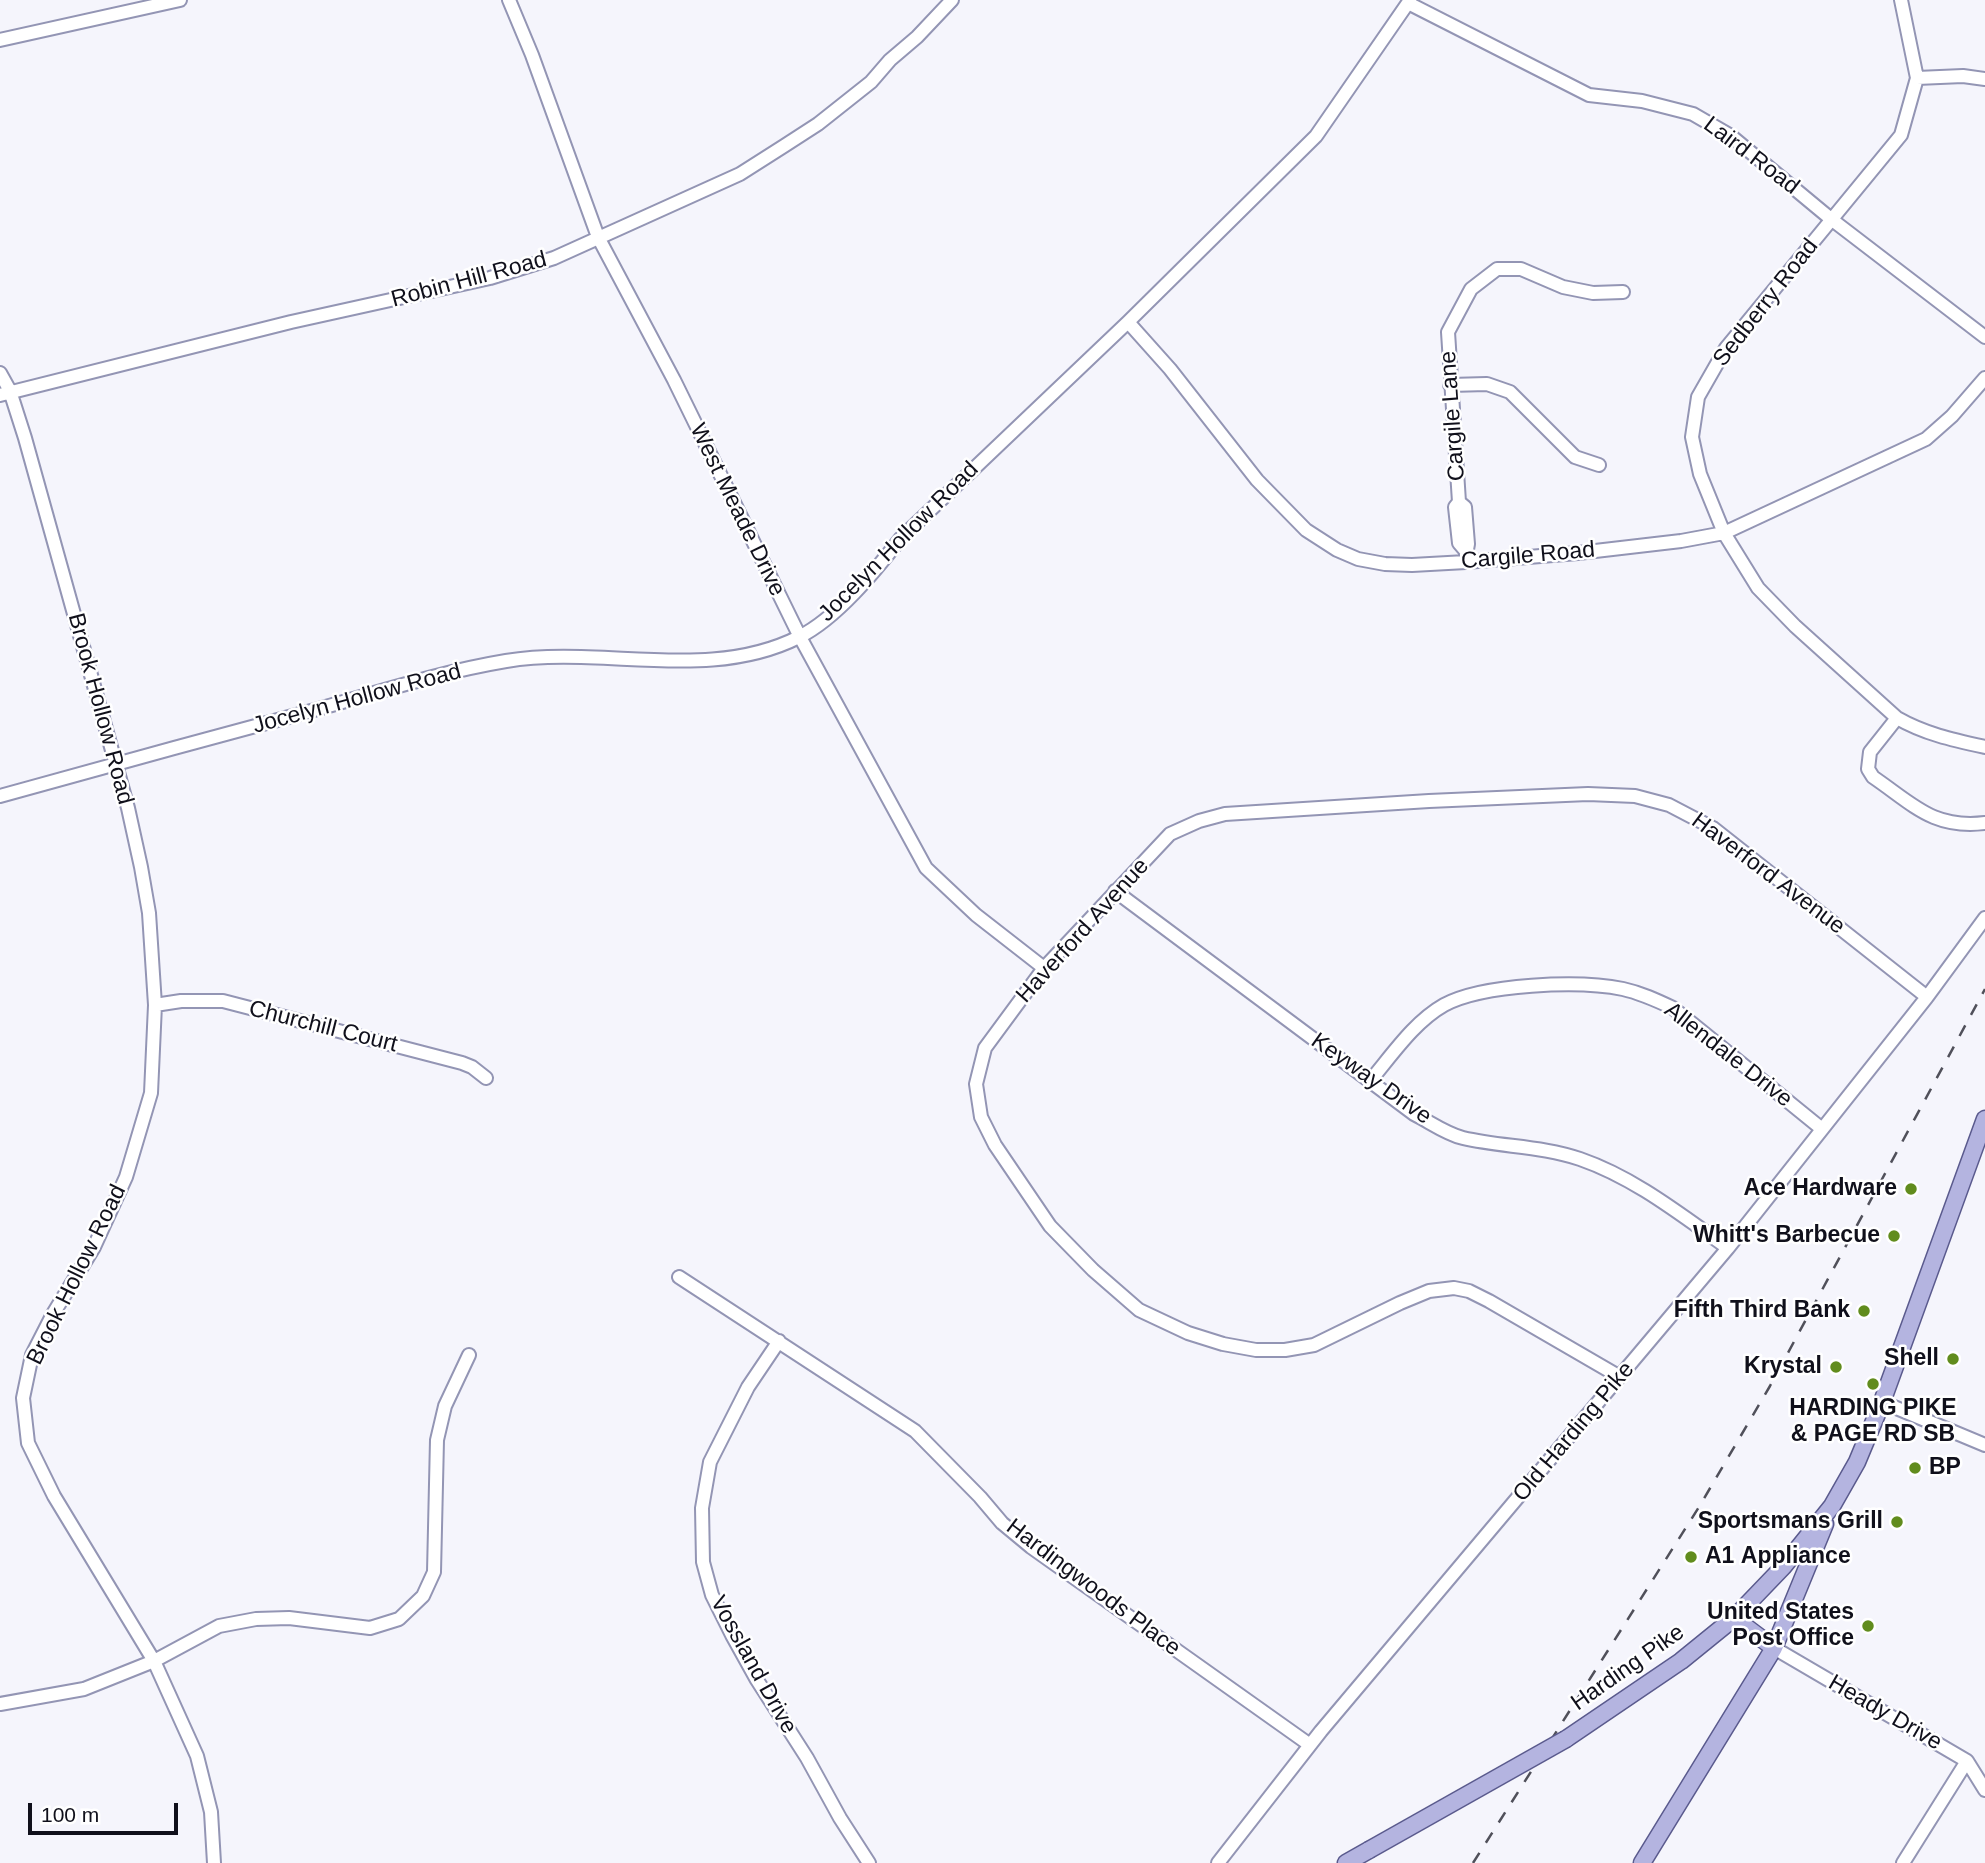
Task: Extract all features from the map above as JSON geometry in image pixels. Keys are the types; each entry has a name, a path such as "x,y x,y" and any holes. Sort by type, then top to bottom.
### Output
{"main road":[{"name":"Harding Pike","path":"1346,1863 1566,1739 1681,1661 1734,1618 1783,1567 1832,1506 1857,1462 1882,1402 1985,1119"},
{"path":"1642,1863 1774,1648 1832,1506"},
{"path":"1734,1618 1774,1648"}],"street":[{"path":"0,40 180,0"},
{"name":"West Meade Drive","path":"509,0 598,237 674,380 800,637 926,868 976,915 1044,968"},
{"name":"Robin Hill Road","path":"5,393 291,322 490,278 554,258 740,174 795,139 872,82 890,60 917,37 952,0"},
{"name":"Sedberry Road","path":"1901,0 1917,78 1901,135 1726,348 1698,397 1692,438 1700,474 1724,533 1758,588 1856,684 1897,718 1938,737 1985,747"},
{"name":"Laird Road","path":"1409,1 1589,95 1642,101 1693,114 1731,136 1831,219 1985,337"},
{"name":"Jocelyn Hollow Road","path":"0,796 411,683 507,661 555,657 694,660 728,658 800,637 838,609 928,512 1128,322 1316,136 1409,1"},
{"path":"1917,78 1963,76 1985,79"},
{"name":"Cargile Lane","path":"1466,556 1468,544 1465,507 1459,502 1448,332 1471,289 1497,270 1521,270 1563,287 1593,293 1623,292"},
{"name":"Cargile Road","path":"1128,322 1170,369 1257,480 1306,530 1337,550 1358,559 1385,564 1412,565 1466,556 1590,552 1724,533 1926,439 1952,416 1985,379"},
{"name":"Brook Hollow Road","path":"0,373 116,764 141,867 149,913 155,1005 150,1094 126,1177 94,1247 32,1354 23,1398 28,1443 54,1496 154,1661 197,1756 211,1812 214,1863"},
{"path":"1450,386 1487,384 1510,392 1575,457 1599,466"},
{"path":"1897,718 1870,752 1868,769 1873,777 1941,821 1955,824 1985,822"},
{"name":"Haverford Avenue","path":"1620,1377 1489,1301 1469,1291 1454,1288 1429,1291 1314,1345 1283,1350 1255,1350 1223,1345 1188,1333 1139,1310 1093,1270 1051,1226 995,1145 981,1117 976,1084 985,1048 1044,968 1115,891 1171,834 1199,821 1226,814 1588,794 1635,796 1669,805 1713,828 1927,997"},
{"name":"Keyway Drive","path":"1115,891 1415,1114 1460,1137 1544,1150 1580,1159 1643,1189 1728,1248"},
{"name":"Old Harding Pike","path":"1218,1863 1310,1745 1728,1248 1927,997 1985,918"},
{"name":"Allendale Drive","path":"1370,1081 1427,1017 1444,1005 1463,997 1511,988 1602,986 1646,995 1673,1008 1822,1129"},
{"name":"Churchill Court","path":"155,1005 180,1001 223,1001 462,1063 486,1078"},
{"name":"Hardingwoods Place","path":"679,1277 915,1431 1002,1523 1031,1547 1310,1745"},
{"name":"Vossland Drive","path":"779,1341 748,1387 710,1462 702,1508 703,1562 712,1595 727,1626 869,1863"},
{"path":"0,1704 84,1689 154,1661 219,1626 256,1619 289,1618 370,1628 399,1619 423,1597 434,1572 437,1440 445,1406 469,1355"},
{"path":"1882,1402 1985,1445"},
{"name":"Heady Drive","path":"1774,1648 1967,1761 1985,1790"},
{"path":"1903,1863 1967,1761"}],"railway":[{"path":"1473,1863 1699,1507 1770,1386 1985,989"}],"place":[{"name":"Ace Hardware","path":"1911,1189"},
{"name":"Whitt's Barbecue","path":"1894,1236"},
{"name":"Fifth Third Bank","path":"1864,1311"},
{"name":"Shell","path":"1953,1359"},
{"name":"Krystal","path":"1836,1367"},
{"name":"HARDING PIKE & PAGE RD SB","path":"1873,1384"},
{"name":"BP","path":"1915,1468"},
{"name":"Sportsmans Grill","path":"1897,1522"},
{"name":"A1 Appliance","path":"1691,1557"},
{"name":"United States Post Office","path":"1868,1626"}]}
